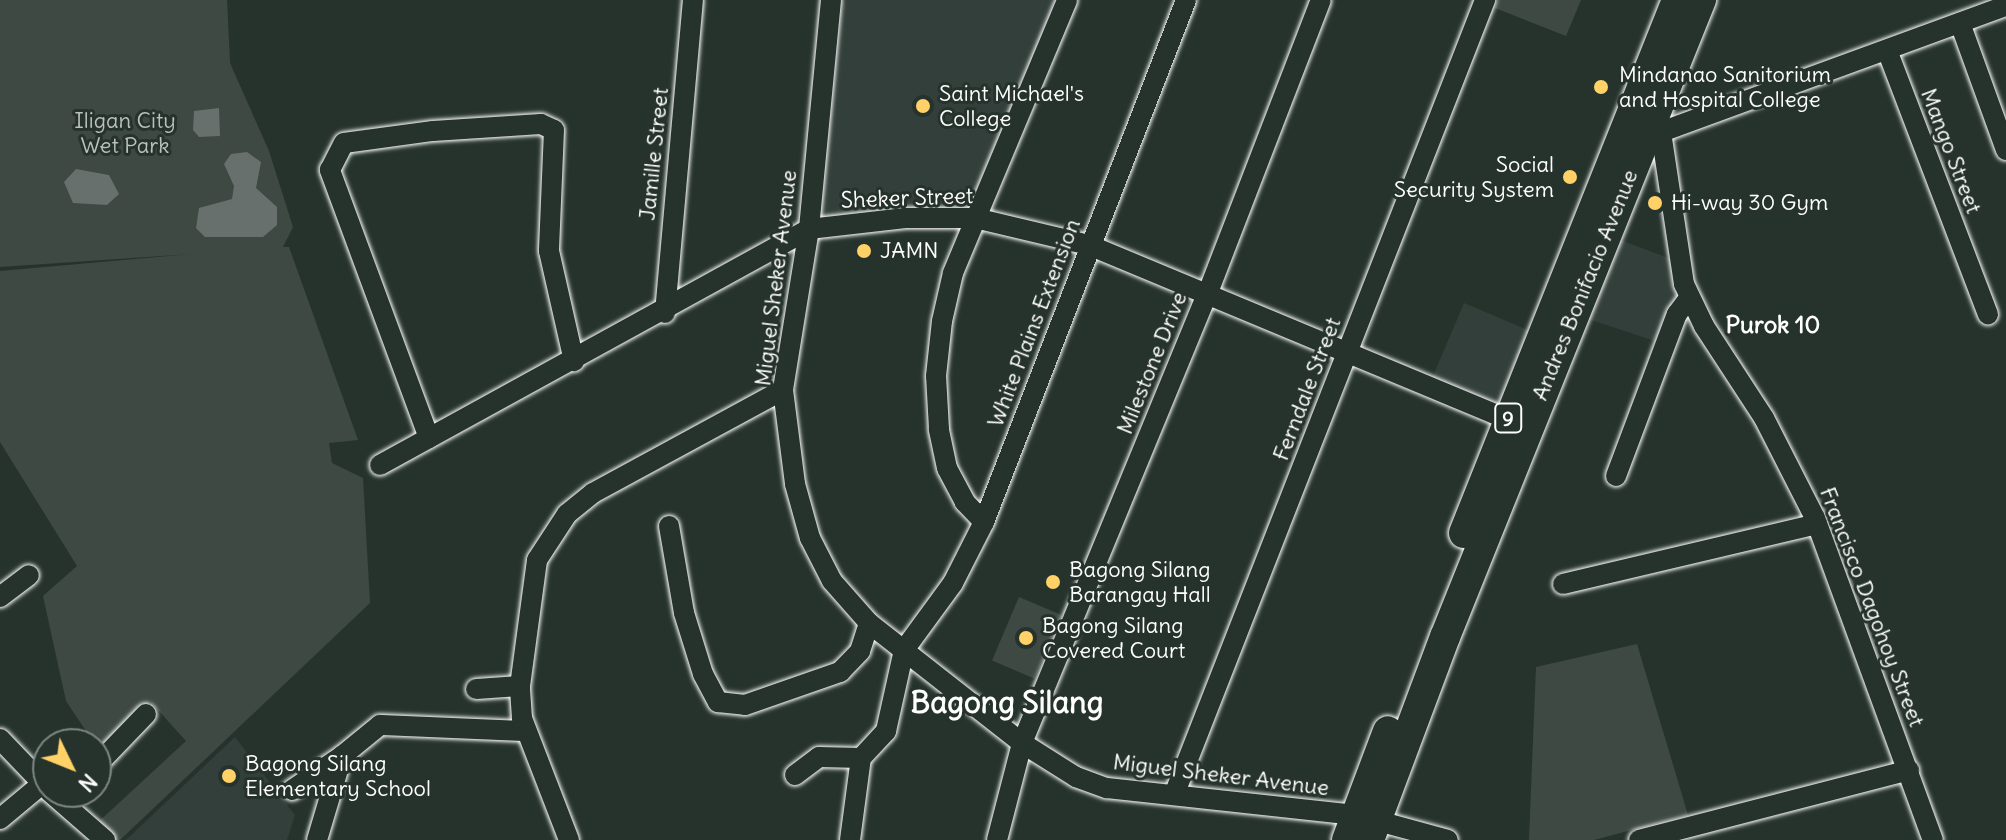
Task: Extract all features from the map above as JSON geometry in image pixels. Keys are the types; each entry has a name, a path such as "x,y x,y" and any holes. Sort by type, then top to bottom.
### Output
{"highway":[{"name":"Andres Bonifacio Avenue","path":"1362,829 1646,125 1677,0"},
{"name":"Andres Bonifacio Avenue","path":"1362,829 1507,419 1646,125 1701,0"}],"street":[{"name":"Jamille Street","path":"665,313 693,0"},
{"name":"Miguel Sheker Avenue","path":"831,0 809,229 783,390 787,445 810,538 832,581 869,623 1022,743 1076,777 1107,788 1174,795 1362,829 1448,840"},
{"path":"984,522 965,502 947,468 936,376 953,273 1067,0"},
{"name":"White Plains Extension","path":"904,650 953,583 984,522 1186,0"},
{"name":"Milestone Drive","path":"997,840 1022,743 1207,295 1321,0"},
{"name":"Ferndale Street","path":"1174,795 1485,0"},
{"path":"1646,125 1887,50 2006,6"},
{"path":"1960,23 2006,150"},
{"name":"Mango Street","path":"1887,50 1988,314"},
{"path":"429,438 330,170 344,143 433,131 541,124 554,130 549,251 574,361"},
{"name":"Francisco Dagohoy Street","path":"1646,125 1680,270 1690,297 1764,418 1817,524 1933,840"},
{"name":"Sheker Street","path":"380,465 665,313 809,229 878,220 975,218 1089,245 1507,419"},
{"path":"1616,476 1677,314 1690,297"},
{"path":"569,840 525,731 520,686 537,560 567,514 593,493 783,390"},
{"path":"1563,584 1817,524"},
{"path":"669,526 684,613 703,674 718,702 745,705 840,672 854,662 869,623"},
{"path":"0,597 29,575"},
{"path":"850,840 861,758 890,723 904,650"},
{"path":"476,689 520,686"},
{"path":"112,749 146,714"},
{"path":"292,790 380,725 525,731"},
{"path":"0,739 32,770"},
{"path":"317,840 342,756"},
{"path":"795,775 819,757 861,758"},
{"path":"1639,840 1672,836 1909,770"},
{"path":"0,819 32,803"},
{"path":"69,808 96,837"}],"shaded area":[{"name":"Saint Michael's College","path":"843,0 1058,0 970,212 820,219"},
{"path":"219,108 220,136 199,137 193,130 194,111"},
{"path":"247,152 261,162 256,188 277,207 277,225 263,237 205,237 196,228 199,208 232,199 234,186 224,164 231,154"},
{"path":"76,169 109,175 119,194 107,205 73,203 64,182"},
{"path":"1615,238 1671,259 1682,295 1664,344 1585,318"},
{"path":"1464,303 1533,332 1500,411 1431,381"},
{"name":"Bagong Silang Elementary School","path":"235,737 295,815 287,840 126,840"}],"green space":[{"name":"Iligan City Wet Park","path":"0,0 227,0 230,63 269,151 293,227 283,247 289,247 358,440 329,443 332,463 363,478 370,603 120,840 109,840 94,826 186,741 150,701 112,740 112,728 84,728 66,701 43,596 77,566 0,442 0,271 191,254 0,267"},
{"path":"1498,0 1581,0 1566,36 1495,8"},
{"name":"Bagong Silang Covered Court","path":"1019,597 1061,615 1034,678 992,661"},
{"path":"1637,644 1688,815 1594,840 1529,840 1536,667"}],"place":[{"name":"Mindanao Sanitorium and Hospital College","path":"1601,87"},
{"name":"Saint Michael's College","path":"923,106"},
{"name":"Social Security System","path":"1570,177"},
{"name":"Hi-way 30 Gym","path":"1655,203"},
{"name":"JAMN","path":"864,251"},
{"name":"Bagong Silang Barangay Hall","path":"1053,582"},
{"name":"Bagong Silang Covered Court","path":"1026,638"},
{"name":"Bagong Silang Elementary School","path":"229,776"}],"district":[{"name":"Purok 10","path":"1773,325"},
{"name":"Bagong Silang","path":"1007,702"}]}
